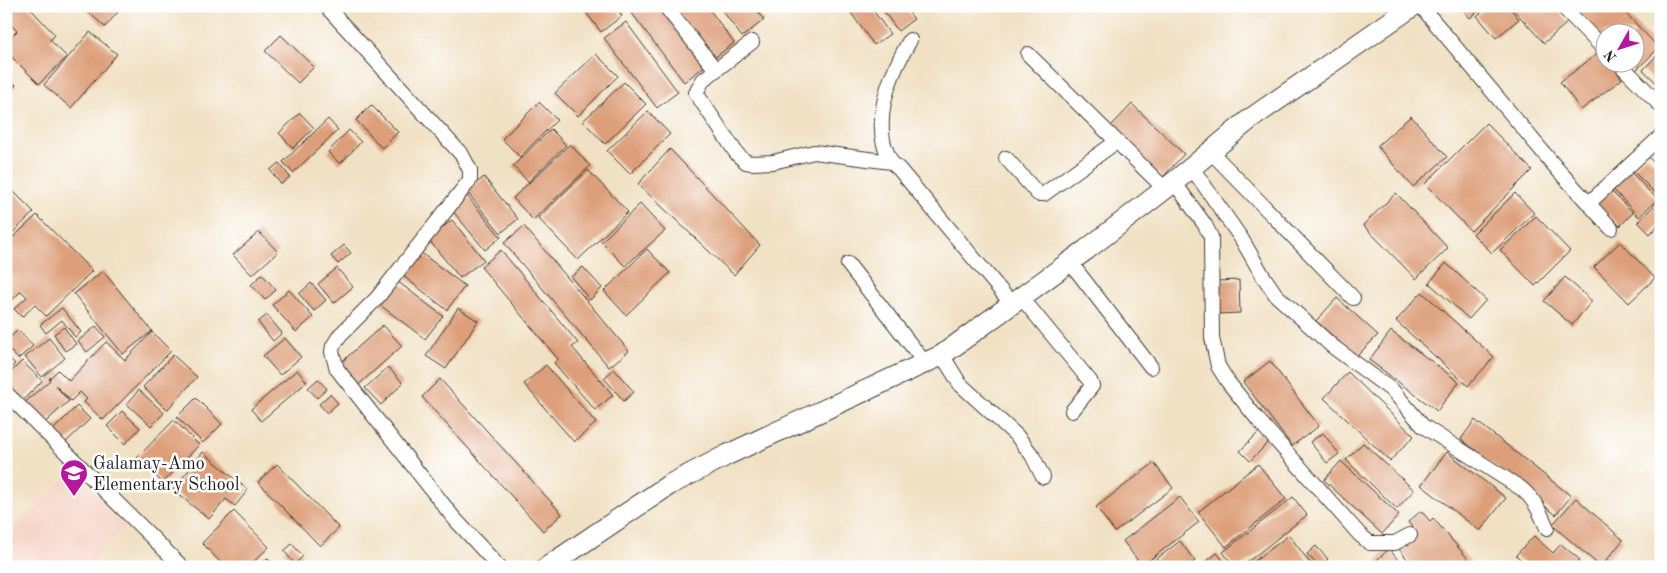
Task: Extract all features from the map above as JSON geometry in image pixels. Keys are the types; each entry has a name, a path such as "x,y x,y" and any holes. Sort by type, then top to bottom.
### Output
{"street":[{"path":"326,6 462,155 470,170 470,180 377,298 340,335 333,346 332,352 337,369 453,517 499,567"},
{"path":"666,6 716,70"},
{"path":"547,567 669,485 727,455 934,359 1070,262 1170,186 1250,119 1413,6"},
{"path":"1421,6 1558,170 1611,228"},
{"path":"1562,6 1594,39"},
{"path":"910,40 894,68 882,108 883,141 891,162 1090,381 1092,386 1072,411"},
{"path":"752,42 703,80 696,93 737,154 746,162 773,162 814,152 891,162"},
{"path":"1028,54 1116,142 1170,186 1205,225 1211,237 1212,338 1218,366 1228,382 1259,421 1360,535 1370,543 1395,543 1410,535"},
{"path":"1628,72 1661,106"},
{"path":"1589,202 1661,136"},
{"path":"1006,158 1038,194 1044,194 1116,142"},
{"path":"1212,152 1353,298"},
{"path":"1192,168 1241,238 1262,276 1276,295 1332,346 1393,391 1423,426 1522,489 1538,507 1547,528"},
{"path":"1070,262 1151,368"},
{"path":"848,264 934,359 1017,436 1032,455 1043,477"},
{"path":"6,393 182,567"}],"shaded area":[{"name":"Galamay-Amo Elementary School","path":"72,471 127,523 87,567 6,567 6,540"}],"building":[{"path":"16,6 28,6 55,35 50,40 67,57 39,84 6,51 6,42 17,31 6,20 6,16"},
{"path":"90,6 123,6 105,27 86,10"},
{"path":"581,6 615,6 622,16 601,32"},
{"path":"639,6 660,6 705,66 684,82 631,12"},
{"path":"673,6 707,6 734,43 713,59"},
{"path":"719,6 753,6 764,20 742,37"},
{"path":"846,6 870,6 890,34 874,45"},
{"path":"880,6 904,6 914,19 898,31"},
{"path":"1460,6 1484,6 1470,18"},
{"path":"1489,6 1508,6 1519,19 1496,38 1477,16"},
{"path":"1510,6 1554,6 1568,22 1544,43"},
{"path":"1572,6 1619,6 1634,22 1594,22 1594,29"},
{"path":"626,22 678,92 657,108 604,38"},
{"path":"90,32 117,54 71,108 44,85"},
{"path":"1644,32 1659,48 1644,62"},
{"path":"281,35 314,67 298,83 265,51"},
{"path":"596,54 618,76 578,116 555,93"},
{"path":"1594,56 1594,72 1617,72 1622,79 1581,110 1560,82"},
{"path":"1656,56 1661,60 1661,87 1644,71"},
{"path":"6,77 16,85 6,96"},
{"path":"624,82 646,104 605,144 583,121"},
{"path":"539,102 557,120 520,157 502,139"},
{"path":"1132,104 1184,154 1162,178 1110,127"},
{"path":"371,105 398,132 382,148 356,120"},
{"path":"648,111 670,134 630,174 607,151"},
{"path":"300,113 314,128 293,148 279,133"},
{"path":"1411,116 1447,157 1413,187 1377,146"},
{"path":"328,119 338,130 293,173 283,162"},
{"path":"1486,123 1532,170 1471,231 1425,184"},
{"path":"551,129 566,145 528,182 513,166"},
{"path":"349,130 361,142 340,164 328,152"},
{"path":"570,144 590,166 533,220 513,198"},
{"path":"670,149 760,245 734,275 638,184"},
{"path":"1646,155 1661,169 1661,187 1655,193 1632,170"},
{"path":"279,163 290,177 281,184 270,170"},
{"path":"1628,169 1657,199 1639,217 1610,186"},
{"path":"588,170 628,212 578,260 538,218"},
{"path":"484,177 518,219 501,233 466,191"},
{"path":"6,184 34,212 6,239"},
{"path":"1608,188 1633,213 1620,226 1595,201"},
{"path":"1396,193 1448,248 1416,279 1363,225"},
{"path":"1515,193 1534,213 1492,253 1473,234"},
{"path":"467,196 501,237 485,250 451,209"},
{"path":"1658,201 1661,204 1661,222 1650,234 1638,222"},
{"path":"640,204 665,231 625,266 601,242"},
{"path":"37,215 92,271 46,316 35,305 22,317 14,309 27,297 21,291 6,306 6,244"},
{"path":"1536,216 1570,251 1535,286 1500,250"},
{"path":"452,220 484,260 460,278 428,239"},
{"path":"524,226 629,351 609,367 504,243"},
{"path":"259,232 278,252 252,275 233,255"},
{"path":"1620,242 1655,278 1629,303 1594,267"},
{"path":"344,245 351,253 338,264 331,256"},
{"path":"647,249 670,273 626,315 604,291"},
{"path":"501,250 578,343 572,347 613,395 595,410 554,363 558,359 481,267"},
{"path":"420,252 465,286 447,310 402,275"},
{"path":"1446,263 1486,300 1469,319 1429,283"},
{"path":"583,267 602,288 590,300 571,277"},
{"path":"337,268 353,287 334,303 318,284"},
{"path":"103,271 152,331 123,354 74,294"},
{"path":"262,274 276,290 265,300 251,285"},
{"path":"1565,277 1592,301 1572,325 1544,301"},
{"path":"1239,280 1240,313 1217,314 1216,281"},
{"path":"397,281 443,316 425,339 380,305"},
{"path":"311,283 326,300 314,311 299,294"},
{"path":"289,290 313,317 296,332 272,305"},
{"path":"1422,292 1494,357 1468,386 1396,321"},
{"path":"1337,298 1378,335 1356,357 1316,321"},
{"path":"62,308 81,332 75,337 62,320 46,333 40,325"},
{"path":"458,308 478,321 446,369 426,356"},
{"path":"267,315 282,333 273,341 258,322"},
{"path":"383,325 402,346 356,387 337,366"},
{"path":"96,326 105,337 87,352 78,341"},
{"path":"64,327 76,344 65,351 54,334"},
{"path":"18,330 33,346 18,359 6,346 6,341"},
{"path":"1391,331 1459,382 1437,411 1369,360"},
{"path":"152,332 171,351 103,420 84,402 87,399 80,392 71,401 55,385 69,401 42,425 23,404 50,380 58,370 69,381 106,342 125,360"},
{"path":"49,338 65,358 42,377 25,357"},
{"path":"285,338 301,357 280,375 263,356"},
{"path":"6,354 15,364 6,371"},
{"path":"173,355 197,377 167,410 143,387"},
{"path":"22,361 42,381 20,403 6,389 6,377"},
{"path":"1270,361 1319,426 1292,446 1243,382"},
{"path":"546,365 596,423 574,442 524,384"},
{"path":"388,367 403,383 381,405 365,388"},
{"path":"614,369 634,392 624,401 604,378"},
{"path":"297,370 307,382 261,421 251,409"},
{"path":"1348,372 1414,436 1390,461 1324,398"},
{"path":"318,379 327,389 317,398 308,388"},
{"path":"440,379 562,514 543,531 422,397"},
{"path":"139,390 164,413 151,426 127,404"},
{"path":"330,394 338,403 327,413 319,404"},
{"path":"196,398 222,424 203,443 177,417"},
{"path":"77,406 90,419 63,445 51,432"},
{"path":"122,411 140,428 125,444 107,426"},
{"path":"174,420 199,445 163,483 137,458"},
{"path":"1475,420 1571,496 1556,515 1461,439"},
{"path":"1260,431 1270,441 1250,461 1240,451"},
{"path":"1323,433 1339,454 1327,463 1310,442"},
{"path":"1363,443 1414,490 1397,509 1346,460"},
{"path":"203,452 248,490 235,506 226,499 209,519 173,490"},
{"path":"1447,452 1506,498 1480,531 1421,485"},
{"path":"1341,461 1399,515 1382,534 1324,480"},
{"path":"1154,463 1173,488 1115,532 1096,507"},
{"path":"277,464 339,528 320,546 258,482"},
{"path":"1258,464 1286,499 1226,547 1198,512"},
{"path":"1180,497 1199,522 1142,566 1123,541"},
{"path":"1293,497 1307,515 1241,567 1234,567 1223,552"},
{"path":"1576,498 1623,540 1601,567 1552,525"},
{"path":"234,511 269,547 248,567 225,567 202,543"},
{"path":"1421,511 1430,521 1433,518 1475,567 1414,567 1398,548 1417,533 1408,522"},
{"path":"1289,535 1313,567 1247,567"},
{"path":"1534,536 1553,553 1561,544 1580,560 1574,567 1528,567 1516,555"},
{"path":"1180,541 1195,561 1187,567 1146,567"},
{"path":"292,544 303,556 295,564 284,551"},
{"path":"1316,546 1328,559 1319,567 1307,554"},
{"path":"1389,549 1404,567 1369,567"},
{"path":"1217,553 1228,567 1199,567"},
{"path":"267,558 276,567 258,567"}],"place":[{"name":"Galamay-Amo Elementary School","path":"74,497"}]}
